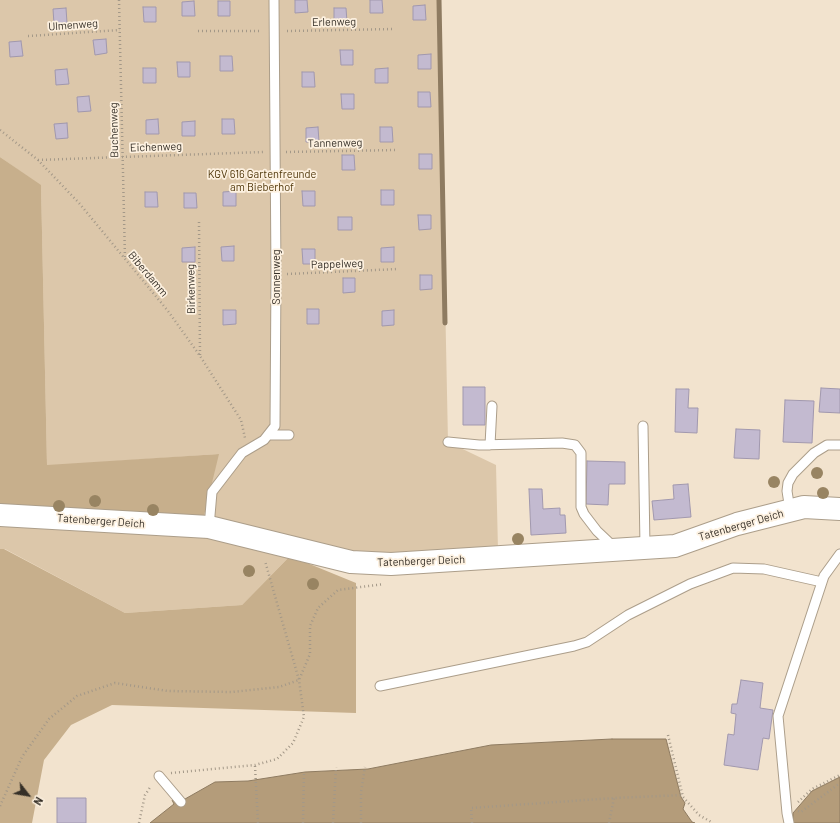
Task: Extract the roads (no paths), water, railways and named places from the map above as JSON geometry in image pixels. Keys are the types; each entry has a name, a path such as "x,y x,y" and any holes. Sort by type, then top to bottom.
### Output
{"street":[{"name":"Tatenberger Deich","path":"0,514 209,527 351,562 391,564 675,546 737,524 790,510 804,507 840,509"}],"lane":[{"name":"Sonnenweg","path":"268,435 275,426 276,274 274,0"},
{"path":"490,445 492,406"},
{"path":"644,426 645,548"},
{"path":"209,527 212,492 242,453 264,440 268,435 289,435"},
{"path":"448,442 490,445 562,443 575,445 581,453 581,507 584,514 597,531 617,549"},
{"path":"790,510 787,490 788,482 793,474 814,453 827,445 840,445"},
{"path":"789,823 778,716 824,576 840,554"},
{"path":"380,686 574,646 587,642 628,615 690,584 734,568 764,569 822,582"},
{"path":"159,776 181,802"}],"waterway":[{"path":"439,0 445,323"}],"park label":[{"name":"KGV 616 Gartenfreunde am Bieberhof","path":"262,180"}]}
